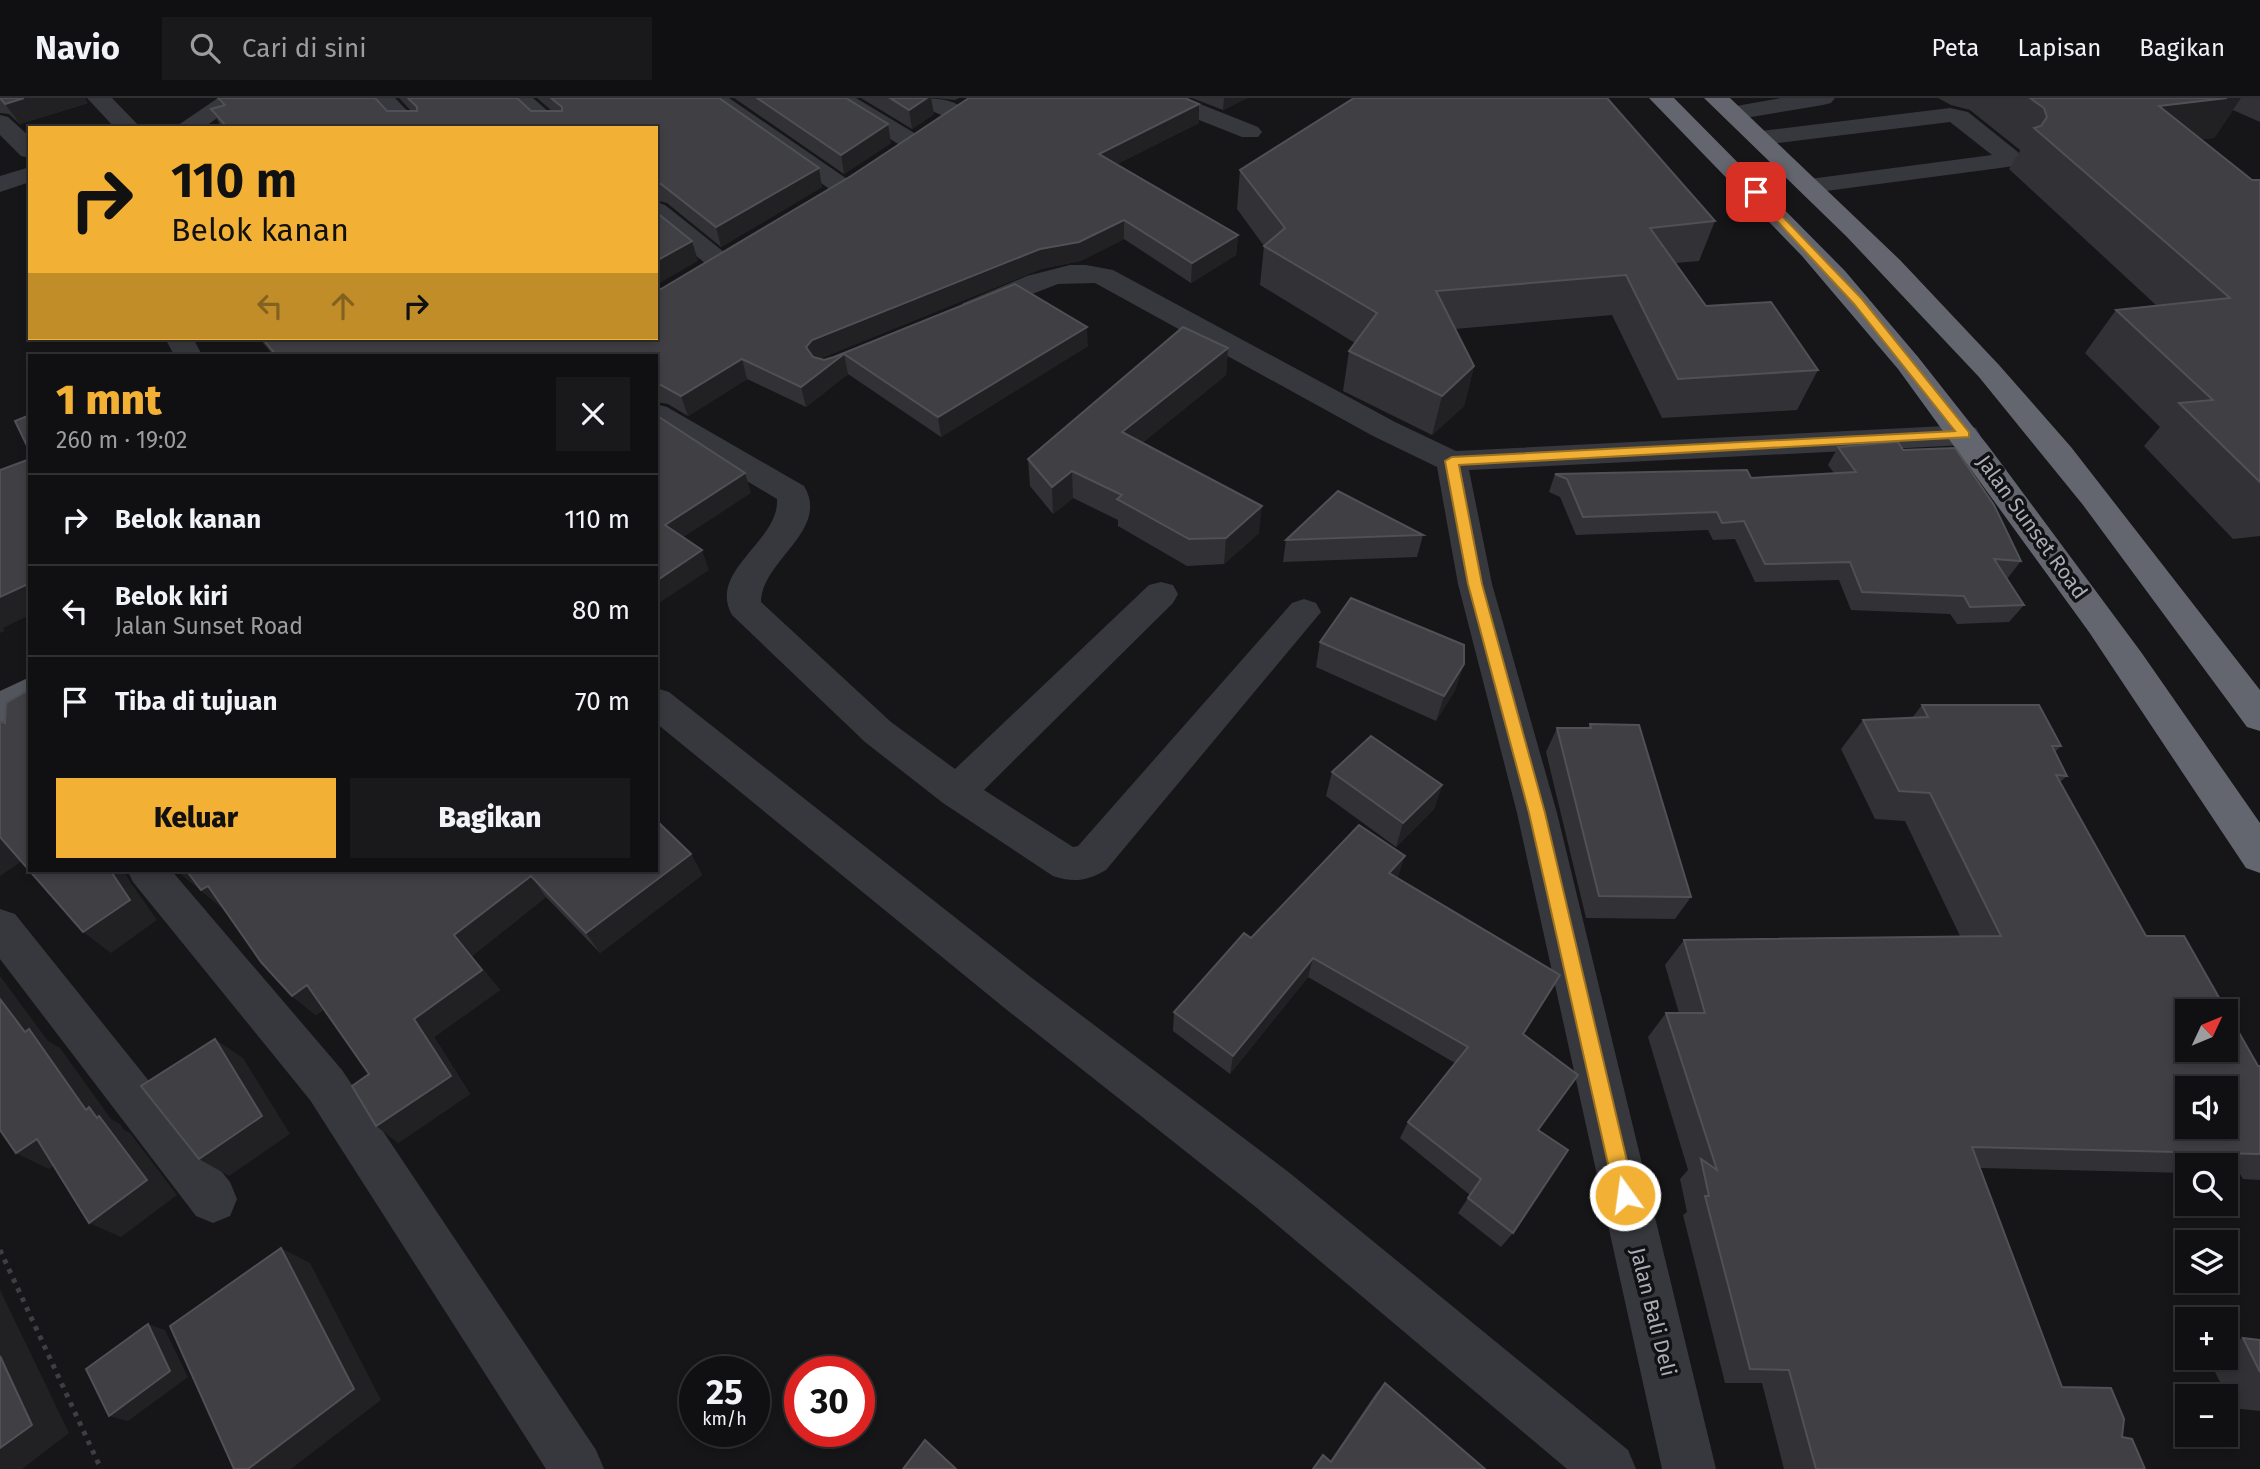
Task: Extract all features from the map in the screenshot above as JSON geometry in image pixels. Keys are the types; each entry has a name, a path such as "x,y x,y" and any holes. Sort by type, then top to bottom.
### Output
{"highway":[{"name":"Jalan Sunset Road","path":"1661,98 1756,192 1858,301 1965,435 2120,648 2260,856"},
{"path":"1725,106 1811,185 1990,371 2095,497 2260,717"}],"main road":[{"path":"890,158 979,98"},
{"path":"822,202 867,173"},
{"path":"709,269 743,249"}],"street":[{"path":"99,98 128,126"},
{"path":"191,126 234,98"},
{"path":"382,98 410,126"},
{"path":"519,98 553,126"},
{"path":"714,98 844,188"},
{"path":"840,98 912,142"},
{"path":"928,98 956,112"},
{"path":"1164,98 1250,132"},
{"path":"1725,106 1823,98"},
{"path":"1761,138 1955,116 1960,117 2009,158 2006,162 1811,185"},
{"path":"0,122 28,149"},
{"path":"1811,131 1863,179"},
{"path":"0,184 28,175"},
{"path":"658,212 709,269"},
{"path":"953,317 1052,276 1090,272 1103,276 1371,422 1452,461 1965,435"},
{"path":"658,415 793,494 796,504 791,522 748,581 742,597 744,606 878,732 957,792 1067,864 1082,864 1092,858 1304,612"},
{"name":"Jalan Bali Deli","path":"1452,461 1475,584 1537,813 1689,1469"},
{"path":"957,792 1161,594"},
{"path":"658,704 1017,992 1274,1191 1609,1469"},
{"path":"149,872 326,1085 577,1469"},
{"path":"0,927 213,1199"}],"path":[{"path":"0,1250 101,1469"}],"building":[{"path":"0,98 24,98 5,104"},
{"path":"218,98 375,98 387,111 417,111 417,107 408,98 517,98 531,111 562,111 562,107 551,98 719,98 819,168 716,227 658,183 658,126 226,126 211,109 225,105"},
{"path":"757,98 846,98 888,124 841,155"},
{"path":"890,98 927,98 909,110"},
{"path":"969,98 1185,98 1199,104 1099,154 1238,235 1192,263 1124,220 1079,242 1040,249 812,340 806,347 813,357 824,360 834,357 1015,284 1087,327 938,417 844,354 801,387 742,359 681,396 658,384 658,354 275,354 264,340 658,340 658,289 851,176"},
{"path":"1354,98 1607,98 1715,221 1650,228 1706,306 1771,302 1818,370 1678,379 1626,275 1436,291 1474,366 1442,396 1349,351 1377,313 1264,246 1285,228 1240,170"},
{"path":"2030,98 2227,98 2159,106 2252,180 2260,180 2260,482 2179,403 2213,400 2116,310 2230,298 2034,128 2041,126 2047,117 2044,108"},
{"path":"658,214 692,241 658,260"},
{"path":"1183,327 1228,348 1122,432 1262,506 1226,538 1189,539 1117,499 1122,495 1072,471 1052,487 1028,459"},
{"path":"28,416 28,448 15,421"},
{"path":"658,416 745,473 665,525 702,550 658,580"},
{"path":"1898,442 1903,450 1955,448 1994,505 2021,561 1994,559 2024,605 1970,607 1964,596 1862,592 1850,562 1765,564 1744,521 1722,523 1717,512 1583,517 1567,479 1555,474 1747,470 1751,478 1856,472 1838,447"},
{"path":"28,460 28,584 0,597 0,470"},
{"path":"1338,491 1423,535 1286,540"},
{"path":"1351,598 1464,645 1464,664 1444,696 1320,642"},
{"path":"28,690 28,869 0,837 0,721 5,723 6,703"},
{"path":"1922,705 2039,705 2061,746 2052,746 2067,776 2056,775 2146,936 2184,936 2220,999 2175,999 2175,1062 2238,1062 2238,1031 2260,1066 2260,1154 1972,1147 2062,1387 2111,1388 2124,1419 2122,1437 2132,1439 2145,1469 1816,1469 1789,1370 1750,1369 1705,1196 1709,1196 1701,1159 1717,1170 1666,1013 1705,1013 1684,940 2001,936 1930,793 1899,791 1863,720 1928,717"},
{"path":"1590,724 1639,725 1691,897 1599,896 1557,728 1591,728"},
{"path":"1371,736 1442,785 1403,823 1332,772"},
{"path":"658,822 691,854 586,933 531,876 454,935 482,970 414,1019 451,1076 376,1126 352,1086 369,1074 307,985 292,996 261,962 208,886 201,890 188,872 658,872"},
{"path":"1359,825 1405,856 1389,873 1560,975 1523,1034 1578,1075 1538,1130 1568,1150 1513,1233 1468,1198 1481,1179 1408,1122 1468,1047 1313,958 1233,1056 1174,1012 1244,933 1251,938"},
{"path":"31,872 111,872 130,900 83,932"},
{"path":"0,999 25,1032 29,1029 86,1110 89,1107 97,1118 99,1116 147,1180 89,1223 37,1139 16,1153 0,1130"},
{"path":"215,1039 262,1116 199,1159 141,1086"},
{"path":"281,1248 354,1389 248,1469 234,1469 170,1326"},
{"path":"148,1324 170,1371 109,1416 86,1369"},
{"path":"2243,1338 2260,1340 2260,1372"},
{"path":"0,1356 32,1425 0,1448"},
{"path":"1385,1383 1485,1469 1313,1469 1323,1455 1331,1462"},
{"path":"925,1440 956,1469 903,1469"}],"route":[{"path":"1625,1195 1537,813 1475,584 1452,461 1965,435 1858,301 1756,192"}]}
